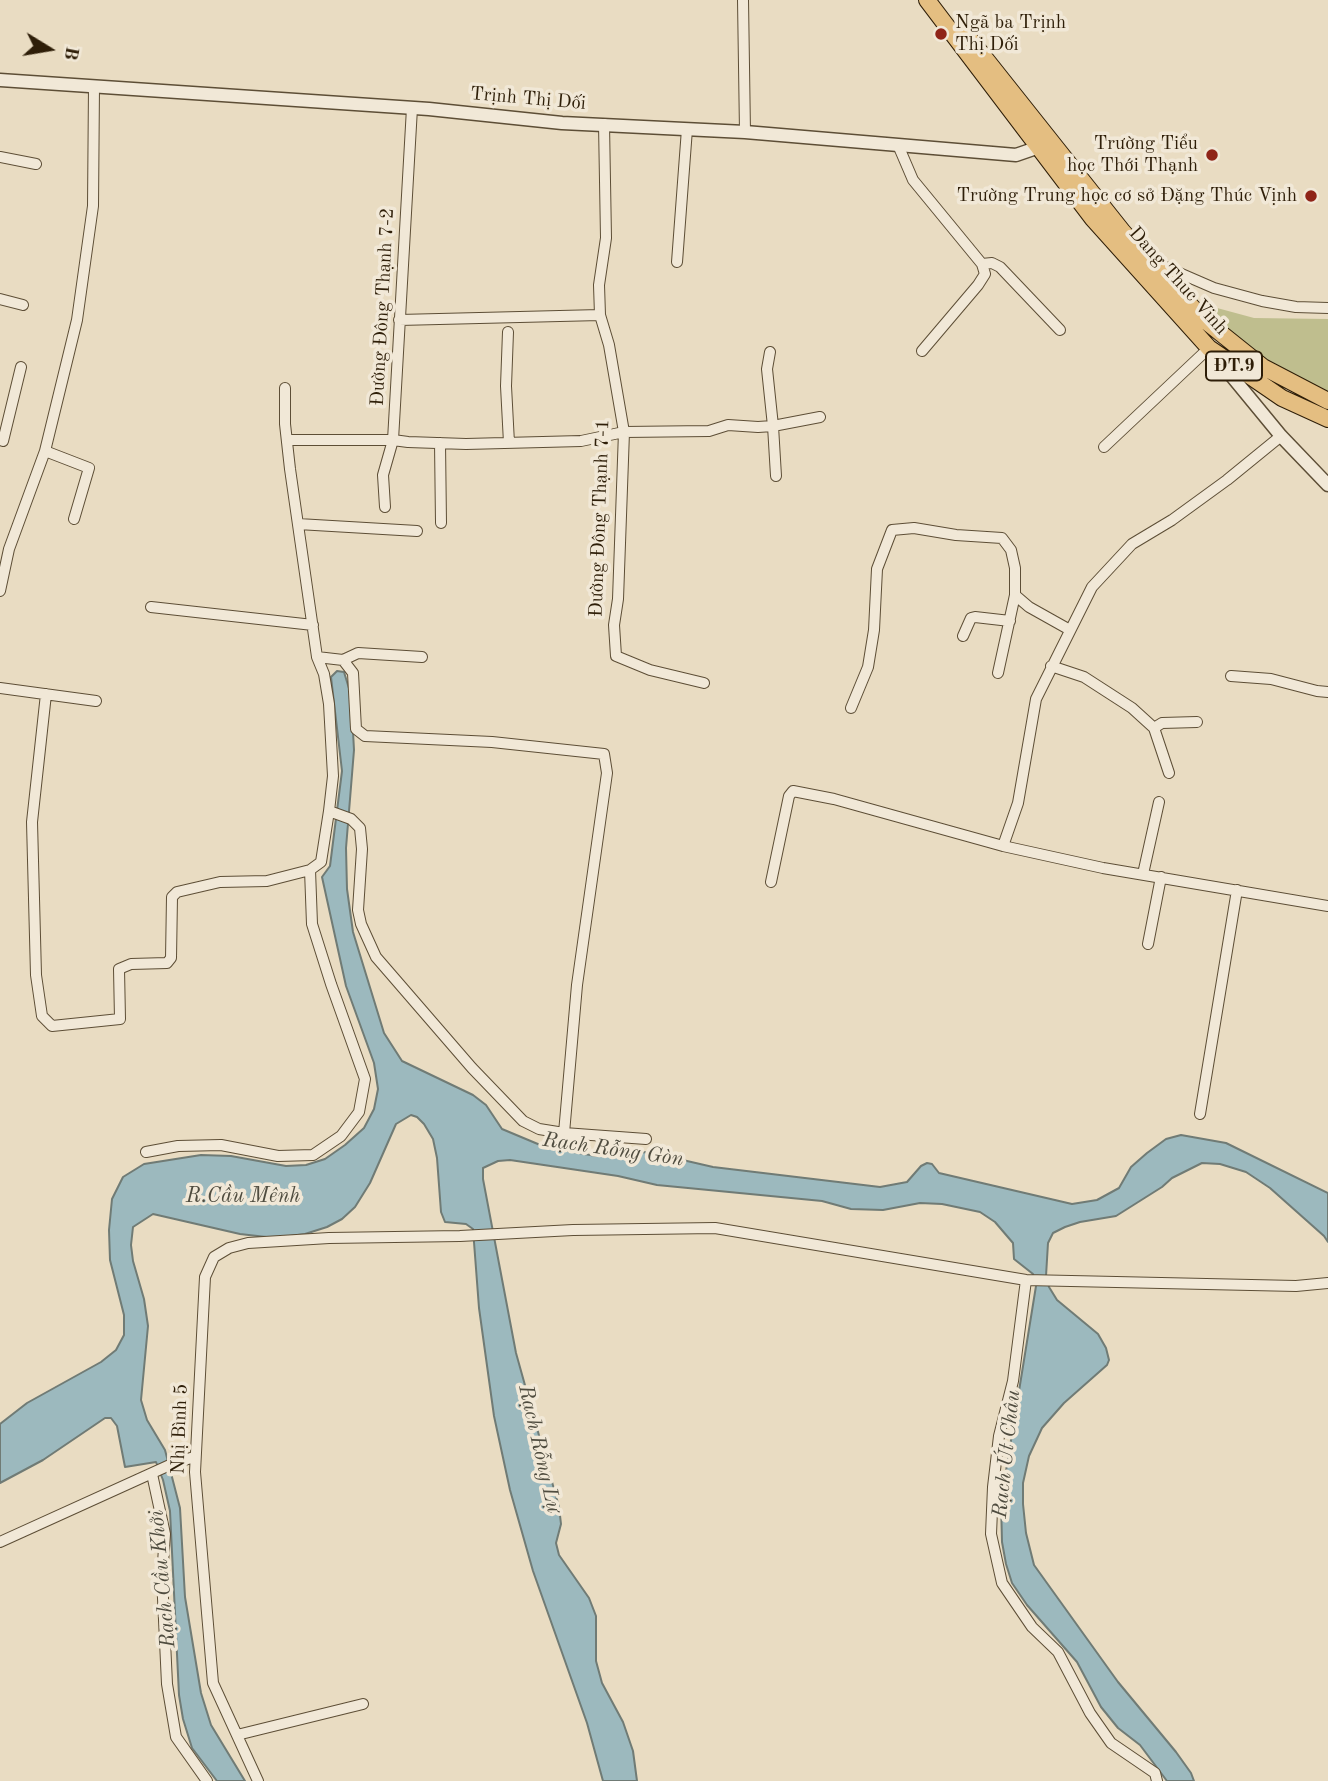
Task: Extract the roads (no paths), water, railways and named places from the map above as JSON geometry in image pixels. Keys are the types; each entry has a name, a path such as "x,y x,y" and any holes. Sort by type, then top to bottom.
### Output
{"main road":[{"name":"Dang Thuc Vinh","path":"927,0 1044,145 1203,319 1239,349 1281,377 1328,401"},
{"name":"Dang Thuc Vinh","path":"940,0 1044,145 1093,219 1209,348 1282,398 1328,419"}],"street":[{"path":"743,0 745,132"},
{"name":"Trịnh Thị Dối","path":"0,80 412,108 562,123 745,132 1016,155 1044,145"},
{"path":"0,591 9,549 45,451 77,320 93,206 94,86"},
{"name":"Đường Đông Thạnh 7-2","path":"385,507 383,475 393,440 412,108"},
{"name":"Đường Đông Thạnh 7-1","path":"604,124 606,238 599,285 600,315 609,345 624,432 618,600 614,625 616,656 650,670 704,683"},
{"path":"677,262 687,129"},
{"path":"898,145 913,180 982,264 985,274 922,351"},
{"path":"0,157 36,164"},
{"path":"1144,257 1214,288 1250,298 1296,307 1328,308"},
{"path":"982,264 992,263 1000,267 1060,330"},
{"path":"0,299 23,305"},
{"path":"399,320 600,315"},
{"path":"508,332 506,386 509,443"},
{"path":"1104,447 1209,348 1281,436 1328,485"},
{"path":"770,352 767,369 776,476"},
{"path":"3,441 21,367"},
{"path":"46,694 32,822 36,975 42,1016 52,1026 120,1019 119,969 131,964 167,963 171,958 172,897 177,892 220,882 267,881 310,870 321,862 332,812 333,744 324,674 317,657 298,524 285,388"},
{"path":"288,440 440,443 581,441 624,432 709,431 728,425 773,426 820,418"},
{"path":"1003,846 1018,803 1036,699 1093,587 1132,544 1172,520 1281,436"},
{"path":"440,443 441,523"},
{"path":"45,451 89,468 74,519"},
{"path":"298,524 417,531"},
{"path":"851,708 869,667 877,569 892,530 915,528 956,535 1002,538 1011,550 1015,568 1015,595 998,673"},
{"path":"1015,595 1070,630"},
{"path":"151,607 313,625"},
{"path":"963,636 969,622 975,617 1010,621"},
{"path":"317,657 343,660 358,653 422,657"},
{"path":"343,660 353,673 356,729 365,736 492,742 604,754 607,773 577,985 564,1133"},
{"path":"1051,666 1084,677 1132,708 1154,728 1169,773"},
{"path":"1231,676 1271,680 1328,692"},
{"path":"0,688 96,701"},
{"path":"1154,728 1162,723 1197,722"},
{"path":"771,882 789,796 793,791 834,799 1003,846 1143,874 1328,906"},
{"path":"1143,874 1159,802"},
{"path":"332,812 351,819 360,828 362,835 358,910 361,924 376,957 472,1068 523,1121 539,1129 646,1139"},
{"path":"146,1152 178,1146 221,1145 278,1156 313,1155 341,1136 359,1112 365,1079 312,924 310,870"},
{"path":"1148,944 1161,877"},
{"path":"1200,1114 1237,890"},
{"name":"Nhị Bình 5","path":"258,1781 213,1683 194,1457 205,1277 214,1257 229,1248 248,1242 496,1232 715,1228 1029,1280"},
{"path":"1157,1781 1155,1773 1111,1743 1090,1713 1058,1652 1032,1627 1002,1583 991,1534 993,1487 999,1436 1013,1381 1029,1280 1296,1286 1328,1283"},
{"path":"0,1542 172,1464 194,1457"},
{"path":"155,1472 165,1534 162,1577 167,1684 176,1737 207,1781"},
{"path":"237,1735 363,1703"}],"water":[{"name":"R.Cầu Mênh","path":"337,671 344,672 351,695 354,750 346,848 347,889 353,932 384,1033 402,1061 473,1095 486,1105 502,1129 545,1147 596,1156 648,1152 713,1167 880,1187 907,1182 927,1163 932,1164 939,1173 1072,1204 1097,1200 1119,1188 1131,1167 1147,1153 1166,1139 1181,1135 1226,1143 1328,1193 1328,1242 1270,1188 1246,1172 1220,1164 1202,1163 1172,1178 1116,1216 1065,1227 1053,1233 1048,1243 1046,1276 1049,1287 1057,1300 1098,1334 1109,1360 1042,1428 1029,1456 1023,1483 1023,1504 1026,1533 1034,1565 1118,1682 1176,1752 1194,1781 1167,1781 1140,1745 1118,1728 1101,1707 1077,1662 1027,1605 1012,1583 1002,1542 1001,1502 1036,1286 1033,1274 1014,1259 1013,1243 995,1222 980,1212 942,1204 920,1203 883,1210 851,1209 822,1201 657,1185 618,1176 510,1160 498,1161 483,1168 483,1179 516,1353 559,1507 561,1524 556,1543 559,1555 589,1598 596,1616 596,1661 602,1683 623,1722 633,1751 637,1781 603,1781 587,1723 533,1571 510,1490 494,1416 479,1308 473,1229 466,1224 445,1222 441,1212 433,1139 424,1124 411,1115 396,1124 370,1183 355,1207 342,1219 327,1227 305,1234 275,1238 240,1234 153,1214 133,1227 133,1261 144,1299 148,1326 141,1400 147,1420 165,1450 180,1508 185,1597 201,1693 211,1725 245,1781 217,1781 192,1748 183,1719 179,1695 170,1511 156,1462 125,1467 117,1426 111,1418 105,1418 43,1460 0,1483 0,1424 27,1403 101,1362 116,1350 124,1335 124,1315 110,1260 109,1230 112,1199 123,1177 144,1164 201,1155 231,1156 286,1166 306,1165 325,1159 345,1145 364,1128 374,1109 378,1089 374,1063 346,986 322,877 330,866 342,771 331,677"}],"place":[{"name":"Ngã ba Trịnh Thị Dối","path":"941,34"},
{"name":"Trường Tiểu học Thới Thạnh","path":"1212,155"},
{"name":"Trường Trung học cơ sở Đặng Thúc Vịnh","path":"1311,196"}],"water label":[{"name":"Rạch Rỗng Gòn","path":"613,1150"},
{"name":"Rạch Rỗng Lự","path":"539,1449"},
{"name":"Rạch Út Châu","path":"1007,1454"},
{"name":"Rạch Cầu Khởi","path":"163,1579"}]}
